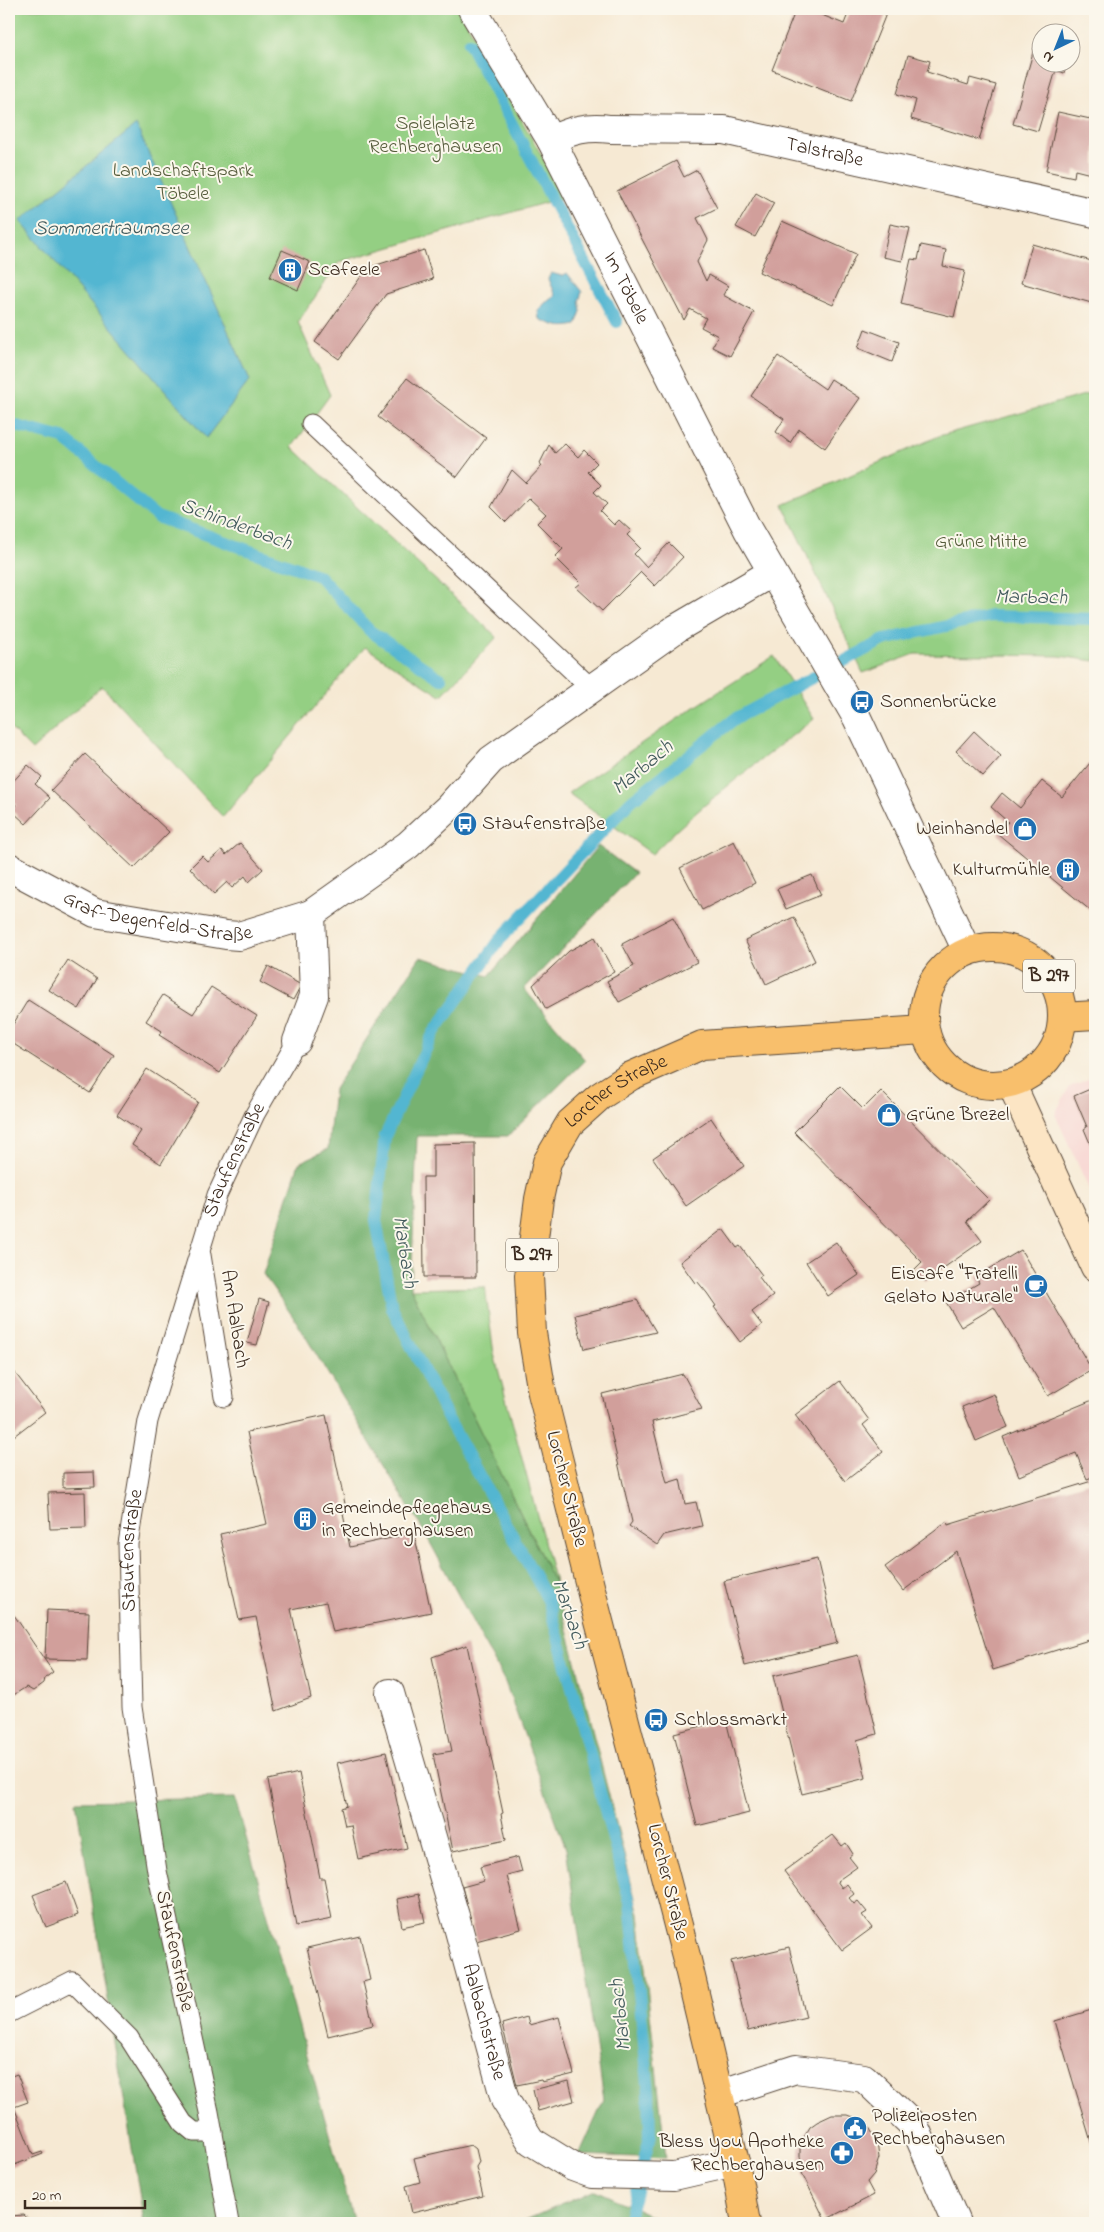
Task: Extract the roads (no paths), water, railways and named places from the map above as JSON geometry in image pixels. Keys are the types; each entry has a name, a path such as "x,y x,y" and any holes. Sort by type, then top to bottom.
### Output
{"main road":[{"name":"B 297","path":"989,947 1012,949 1032,959 1048,975 1058,995 1062,1017 1058,1039 1048,1058 1031,1074 1011,1083 983,1084 957,1075 936,1056 924,1030 924,1006 931,983 947,964 967,951 989,947"},
{"name":"B 297","path":"1062,1017 1095,1015"},
{"name":"Lorcher Straße","path":"746,2223 735,2162 680,1930 595,1606 542,1393 532,1333 529,1276 539,1199 546,1162 570,1123 600,1096 631,1076 702,1045 924,1030"}],"street":[{"name":"Im Töbele","path":"472,9 551,140 778,584"},
{"name":"Talstraße","path":"551,140 571,130 595,127 610,129 724,130 1095,213"},
{"path":"311,914 408,845 448,808 491,760 591,688 677,628 778,584 857,718 967,951"},
{"name":"Graf-Degenfeld-Straße","path":"9,867 95,913 233,936 239,936 311,914"},
{"name":"Staufenstraße","path":"297,1040 314,996 311,914"},
{"path":"1011,1083 1095,1267"},
{"name":"Aalbachstraße","path":"390,1693 457,1923 505,2100 531,2141 573,2167 592,2174 674,2176 735,2162"},
{"path":"719,2094 796,2069 864,2078 915,2127 956,2223"}],"lane":[{"path":"311,424 591,688"},
{"name":"Staufenstraße","path":"229,2223 213,2132 157,1871 132,1707 128,1544 148,1421 217,1195 255,1114 297,1040"},
{"name":"Am Aalbach","path":"200,1249 224,1397"},
{"path":"9,2013 72,1981 129,2038 183,2123 194,2132 213,2132"}],"water":[{"name":"Sommertraumsee","path":"136,125 250,380 206,438 20,221"},
{"path":"551,273 562,276 567,273 582,292 579,301 581,311 576,325 553,325 539,319 538,311 555,296 548,279"}],"waterway":[{"path":"469,43 617,322"},
{"name":"Schinderbach","path":"9,424 63,438 157,517 319,576 370,631 441,679"},
{"name":"Marbach","path":"625,2223 629,2218 650,2137 649,2093 630,1902 548,1600 448,1419 392,1308 376,1220 385,1136 433,1034 501,938 631,801 736,718 884,640 991,616 1095,619"}],"place":[{"name":"Scafeele","path":"290,270"},
{"name":"Sonnenbrücke","path":"862,702"},
{"name":"Staufenstraße","path":"465,824"},
{"name":"Weinhandel","path":"1025,829"},
{"name":"Kulturmühle","path":"1068,870"},
{"name":"Grüne Brezel","path":"889,1115"},
{"name":"Eiscafe \"Fratelli Gelato Naturale\"","path":"1036,1286"},
{"name":"Gemeindepflegehaus in Rechberghausen","path":"305,1519"},
{"name":"Schlossmarkt","path":"656,1720"},
{"name":"Polizeiposten Rechberghausen","path":"855,2128"},
{"name":"Bless you Apotheke Rechberghausen","path":"842,2153"}],"park label":[{"name":"Spielplatz Rechberghausen","path":"435,136"},
{"name":"Landschaftspark Töbele","path":"183,182"},
{"name":"Grüne Mitte","path":"981,542"}]}
